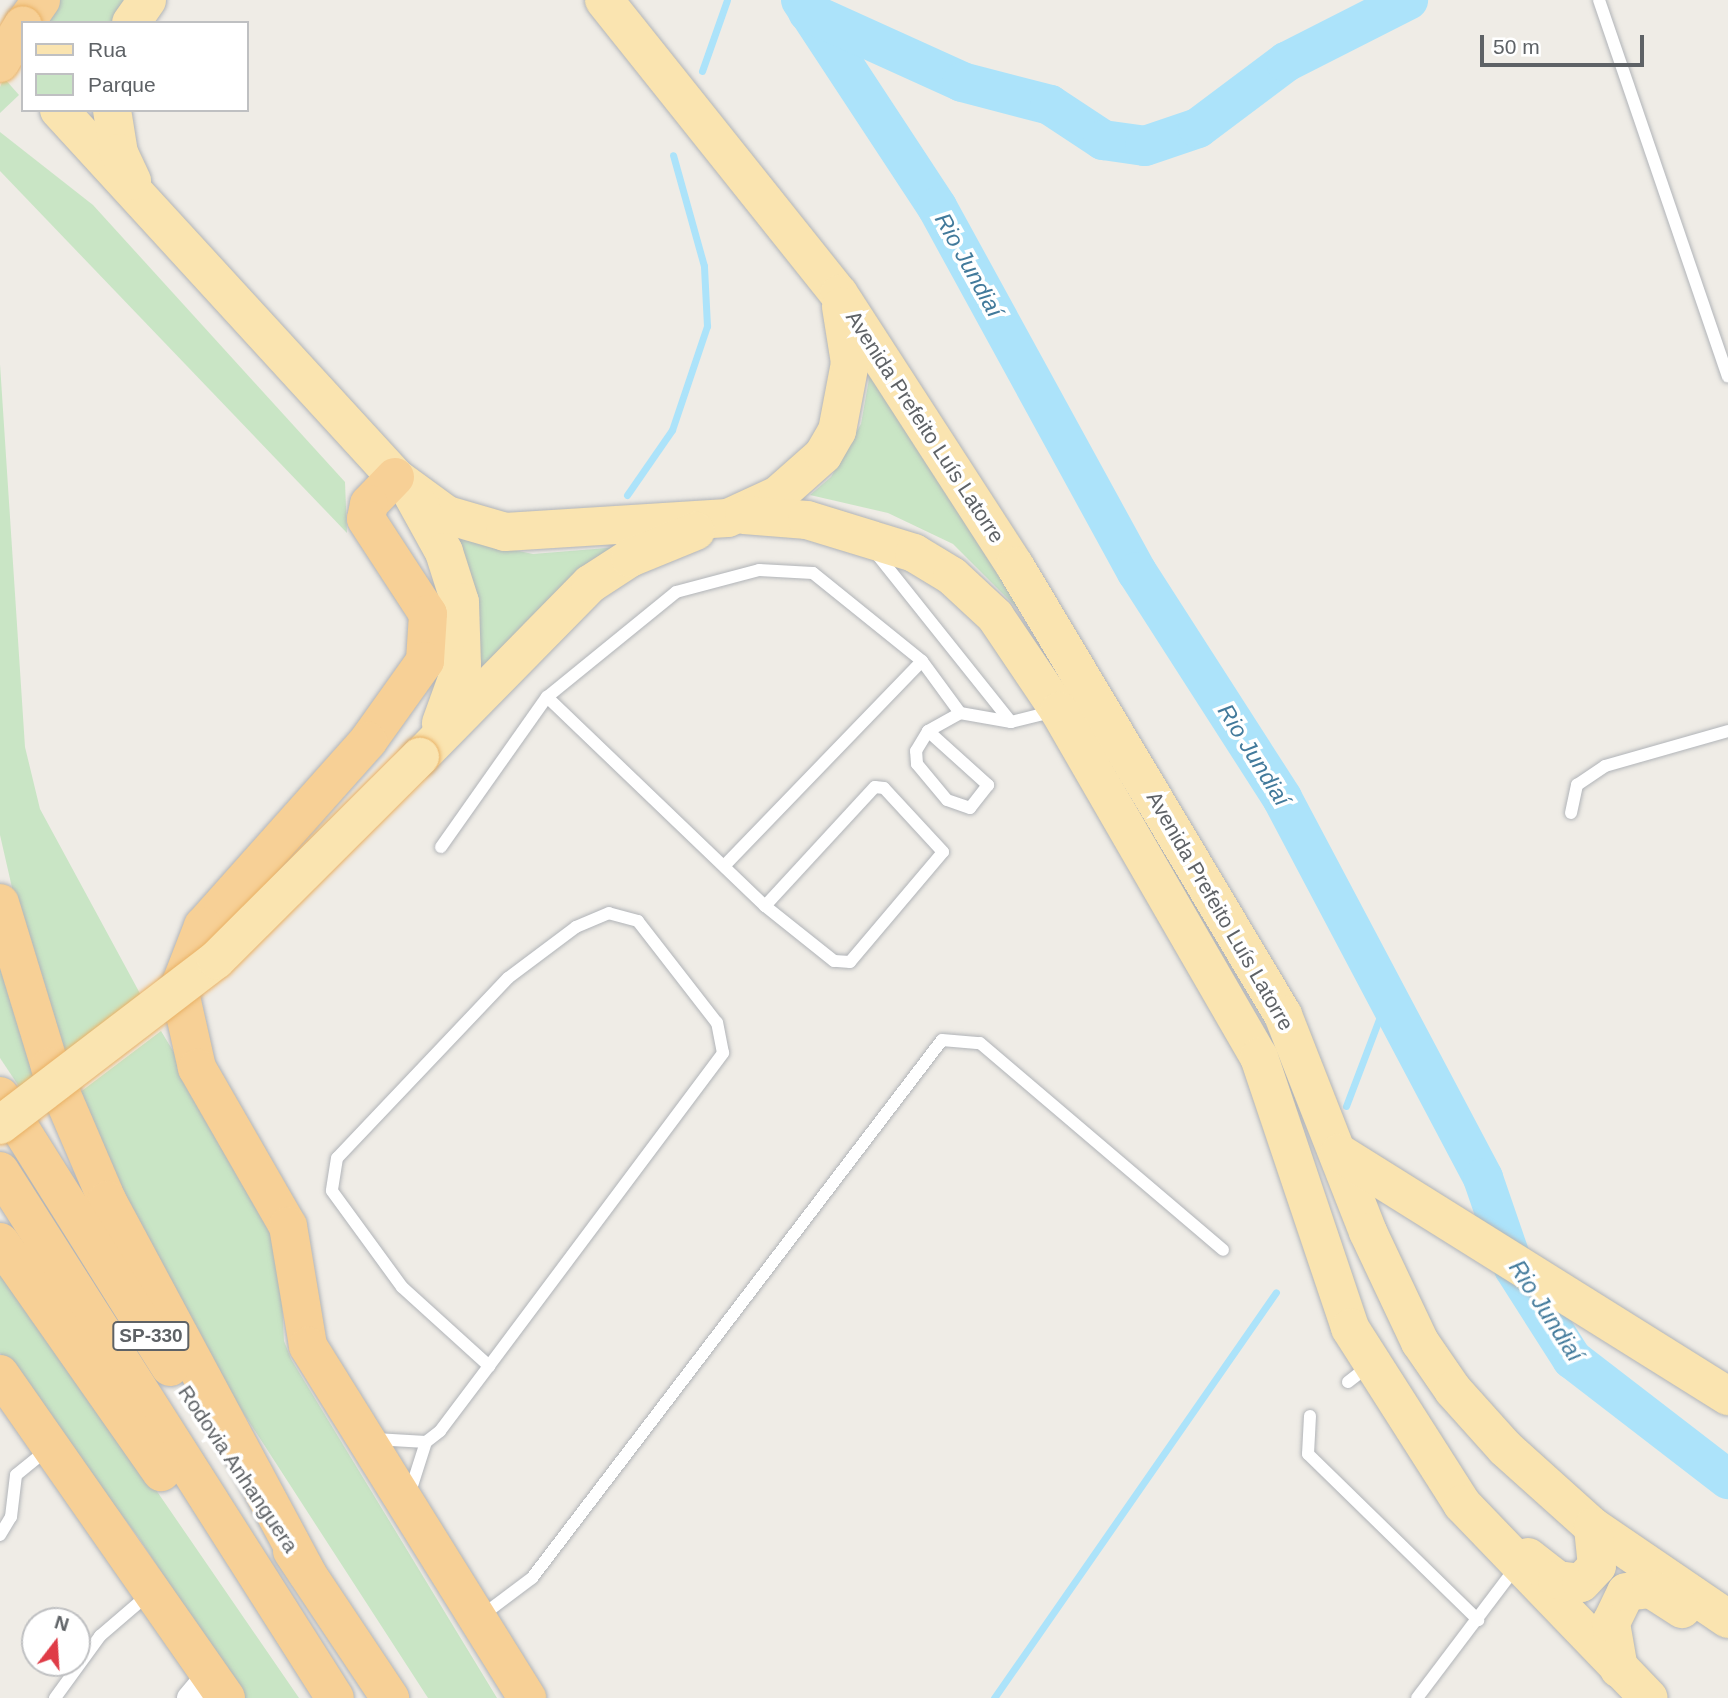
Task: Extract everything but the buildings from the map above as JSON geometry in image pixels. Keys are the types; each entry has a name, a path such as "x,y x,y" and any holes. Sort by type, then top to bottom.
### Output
{"highway":[{"path":"26,21 41,0"},
{"path":"0,63 21,29"},
{"path":"403,485 369,504 366,519 428,614 425,661 368,741 203,926 179,988 197,1068 288,1226 308,1346 357,1434 527,1698"},
{"path":"0,903 50,1067 107,1200 307,1573"},
{"name":"Rodovia Anhanguera","path":"0,1096 390,1698"},
{"name":"Rodovia Anhanguera","path":"0,1171 335,1698"},
{"path":"0,1242 189,1512 273,1604"},
{"path":"0,1374 53,1444 153,1591 208,1690"}],"main road":[{"path":"132,21 147,0"},
{"name":"Avenida Prefeito Luís Latorre","path":"604,0 839,294 922,416 1203,875 1283,1015 1420,1342 1505,1448 1593,1527 1728,1619"},
{"path":"0,48 21,70"},
{"path":"60,112 403,485 452,576 463,634 457,691 420,757"},
{"path":"112,112 119,153 141,199"},
{"path":"0,1125 225,952 590,584 630,558 736,516 804,476 837,430 850,363 839,294"},
{"name":"Avenida Prefeito Luís Latorre","path":"403,485 456,518 536,535 736,516 807,520 860,533 952,576 995,616 1059,710 1259,1057 1360,1373 1404,1416 1433,1466 1517,1566 1649,1698"},
{"path":"1339,1153 1728,1396"},
{"path":"1404,1416 1507,1535 1557,1580 1581,1583 1590,1576 1599,1554 1593,1527"},
{"path":"1619,1669 1613,1611 1637,1587 1651,1590 1728,1638"}],"lane":[{"path":"1599,0 1728,376"},
{"path":"860,533 1011,722"},
{"path":"441,847 547,696 676,592 759,570 813,573 922,661 960,713"},
{"path":"726,864 922,661"},
{"path":"547,696 726,864 765,905 834,961 850,962 943,852 884,788 875,787 765,905"},
{"path":"928,731 988,785 970,808 947,800 917,764 916,751 928,731 960,713 1011,722 1059,710"},
{"path":"1571,813 1577,785 1605,766 1728,731"},
{"path":"412,1520 410,1481 426,1442 489,1366 723,1053 717,1023 638,921 609,913 576,927 508,978 337,1158 332,1191 402,1287 489,1366"},
{"path":"477,1619 532,1578 942,1040 980,1043 1223,1250"},
{"path":"1310,1416 1308,1454 1478,1620"},
{"path":"357,1434 426,1442"},
{"path":"0,1535 11,1517 16,1475 53,1444"},
{"path":"1417,1698 1517,1566"},
{"path":"55,1698 100,1636 153,1591"}],"green space":[{"path":"52,0 130,0 119,21 37,21"},
{"path":"4,78 19,95 0,113 0,87"},
{"path":"0,132 93,205 345,482 347,533 0,171"},
{"path":"872,362 1035,626 953,544 888,513 810,495 831,477 861,424"},
{"path":"0,364 25,747 40,809 143,999 62,1057 21,927 0,835"},
{"path":"455,538 533,554 619,547 465,700"},
{"path":"0,956 38,1074 20,1088 0,1058"},
{"path":"161,1031 264,1201 279,1241 284,1341 291,1359 497,1698 428,1698 235,1400 135,1225 79,1093"},
{"path":"0,1264 299,1698 244,1698 139,1538 0,1353"}],"waterway":[{"path":"702,71 727,0"},
{"name":"Rio Jundiaí","path":"801,0 937,207 1137,572 1282,798 1483,1178 1514,1268 1572,1359 1728,1479"},
{"path":"808,12 962,82 1050,105 1103,140 1145,146 1198,128 1286,62 1408,0"},
{"path":"627,495 672,430 707,326 704,266 673,155"},
{"path":"1346,1106 1389,993"},
{"path":"994,1698 1276,1292"}]}
